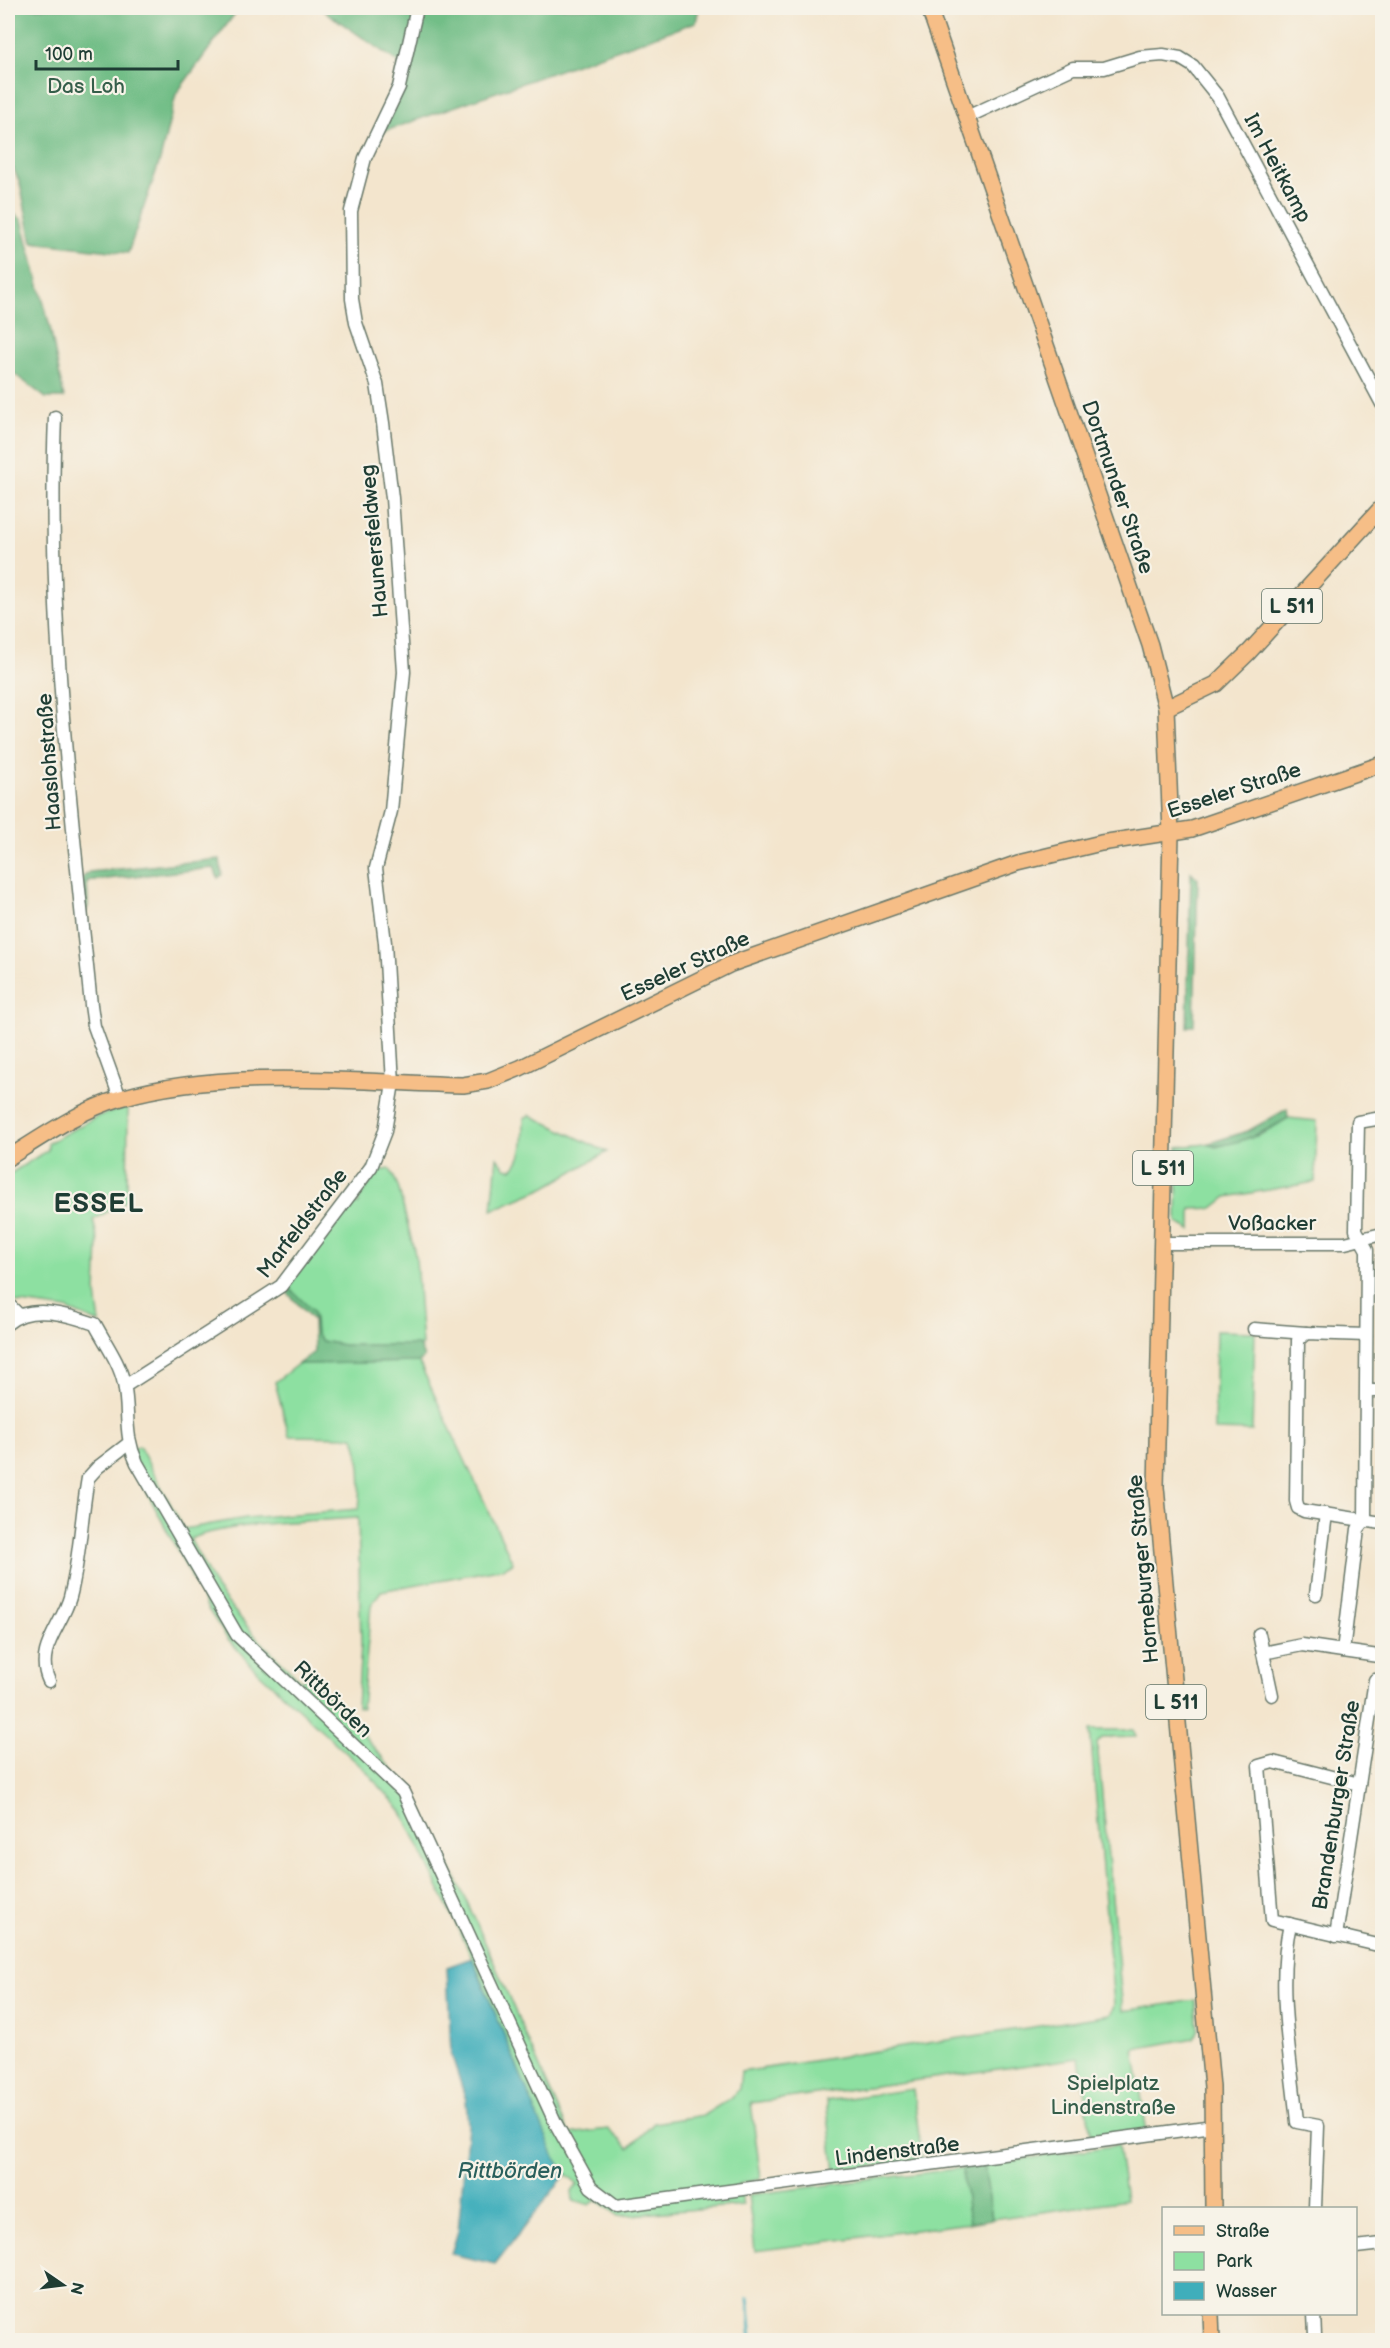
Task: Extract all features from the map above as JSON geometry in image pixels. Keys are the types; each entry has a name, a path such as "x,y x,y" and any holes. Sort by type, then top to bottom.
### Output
{"main road":[{"name":"Dortmunder Straße","path":"929,8 1150,645 1166,708 1171,834 1168,997"},
{"name":"L 511","path":"1166,708 1216,684 1249,652 1383,507"},
{"name":"Esseler Straße","path":"8,1158 75,1117 120,1098 196,1084 308,1080 463,1085 494,1079 731,964 1018,863 1101,843 1171,834 1383,764"},
{"name":"Horneburger Straße","path":"1168,997 1156,1487 1214,2126 1212,2207"},
{"path":"1212,2315 1212,2340"}],"street":[{"name":"Haunersfeldweg","path":"393,1083 385,943 376,868 392,810 404,672 392,498 383,423 377,384 356,323 352,299 351,211 365,158 399,87 417,8"},
{"name":"Im Heitkamp","path":"967,117 1070,70 1104,68 1140,57 1163,54 1180,58 1193,66 1218,97 1383,404"},
{"name":"Haaslohstraße","path":"54,417 51,500 72,819 94,1026 120,1098"},
{"name":"Marfeldstraße","path":"125,1386 281,1286 371,1167 385,1131 393,1083"},
{"path":"1343,1651 1358,1529 1365,1520 1367,1250 1364,1240 1356,1230 1358,1122 1383,1118"},
{"name":"Voßacker","path":"1161,1243 1345,1243 1383,1234"},
{"path":"8,1304 18,1314 8,1323"},
{"name":"Rittbörden","path":"18,1314 64,1314 95,1324 122,1373 125,1386 128,1444 237,1635 403,1792 556,2124 591,2187"},
{"path":"1254,1329 1366,1335"},
{"path":"1306,1333 1298,1340 1297,1346 1296,1501 1300,1509 1383,1523"},
{"path":"1366,1391 1383,1391"},
{"path":"49,1681 44,1670 43,1657 70,1596 88,1478 98,1467 128,1444"},
{"path":"1316,1594 1326,1514"},
{"path":"1259,1634 1272,1695"},
{"path":"1263,1653 1302,1645 1378,1656"},
{"name":"Brandenburger Straße","path":"1336,1935 1375,1680"},
{"path":"1359,1784 1273,1762 1259,1766 1272,1920 1383,1947"},
{"path":"1290,1924 1283,1968 1288,2027 1297,2122 1318,2126 1315,2207"},
{"name":"Lindenstraße","path":"591,2187 616,2206 974,2161 1214,2126"},
{"path":"1357,2247 1383,2244"},
{"path":"1314,2315 1315,2335"}],"green space":[{"name":"Das Loh","path":"8,8 239,8 176,94 160,160 128,253 32,242 20,183 8,157"},
{"path":"320,8 699,8 696,22 374,135 390,104 399,63"},
{"path":"8,209 22,220 50,327 64,398 46,398 8,369"},
{"path":"220,859 222,875 218,878 214,868 87,881 88,906 85,915 82,878 89,872"},
{"path":"1191,872 1198,879 1194,1025 1187,1027"},
{"path":"128,1107 127,1200 93,1220 98,1241 96,1294 100,1323 66,1309 14,1302 8,1293 8,1175 48,1150 48,1143 98,1116"},
{"path":"1287,1109 1288,1118 1259,1133 1225,1145 1206,1144 1248,1131"},
{"path":"530,1115 607,1152 544,1188 492,1210 497,1157 505,1168 512,1169 516,1164 522,1152 524,1118"},
{"path":"1288,1118 1317,1121 1315,1182 1227,1197 1213,1208 1191,1209 1191,1230 1177,1223 1178,1147 1206,1144 1216,1147 1260,1135"},
{"path":"390,1169 398,1186 416,1258 422,1346 343,1345 322,1341 316,1334 315,1318 287,1286 353,1204 359,1204 359,1199 378,1171"},
{"path":"287,1286 313,1311 316,1334 322,1341 343,1345 419,1345 424,1357 419,1362 298,1364 314,1352 313,1320 284,1289"},
{"path":"1216,1331 1255,1332 1252,1431 1214,1430"},
{"name":"Spielplatz Lindenstraße","path":"419,1362 513,1563 504,1568 381,1591 371,1605 362,1708 357,1707 361,1645 358,1518 249,1526 207,1533 190,1539 217,1590 257,1638 301,1681 309,1676 349,1718 409,1789 462,1890 569,2134 608,2129 629,2148 654,2123 704,2115 731,2098 739,2089 741,2072 1110,2015 1114,2005 1090,1730 1133,1730 1136,1737 1102,1738 1097,1743 1123,2011 1195,2000 1198,2029 1194,2038 1134,2049 1147,2133 1092,2142 1079,2058 751,2103 761,2179 739,2184 743,2205 619,2216 596,2199 590,2205 573,2200 572,2192 578,2184 556,2161 475,1963 401,1810 365,1770 257,1671 227,1638 208,1609 126,1452 139,1446 184,1529 246,1518 359,1509 361,1473 354,1437 289,1436 275,1382 298,1364"},
{"path":"913,2089 922,2160 835,2171 826,2101"},
{"path":"1118,2145 1126,2200 992,2219 984,2165"},
{"path":"984,2165 992,2219 969,2223 962,2168"},
{"path":"962,2168 969,2223 755,2251 748,2195"}],"water":[{"name":"Rittbörden","path":"472,1958 556,2160 566,2174 495,2264 451,2254 458,2231 468,2125 466,2100 451,2053 447,1967"}],"waterway":[{"path":"748,2298 752,2340"}],"district":[{"name":"ESSEL","path":"99,1203"}]}
